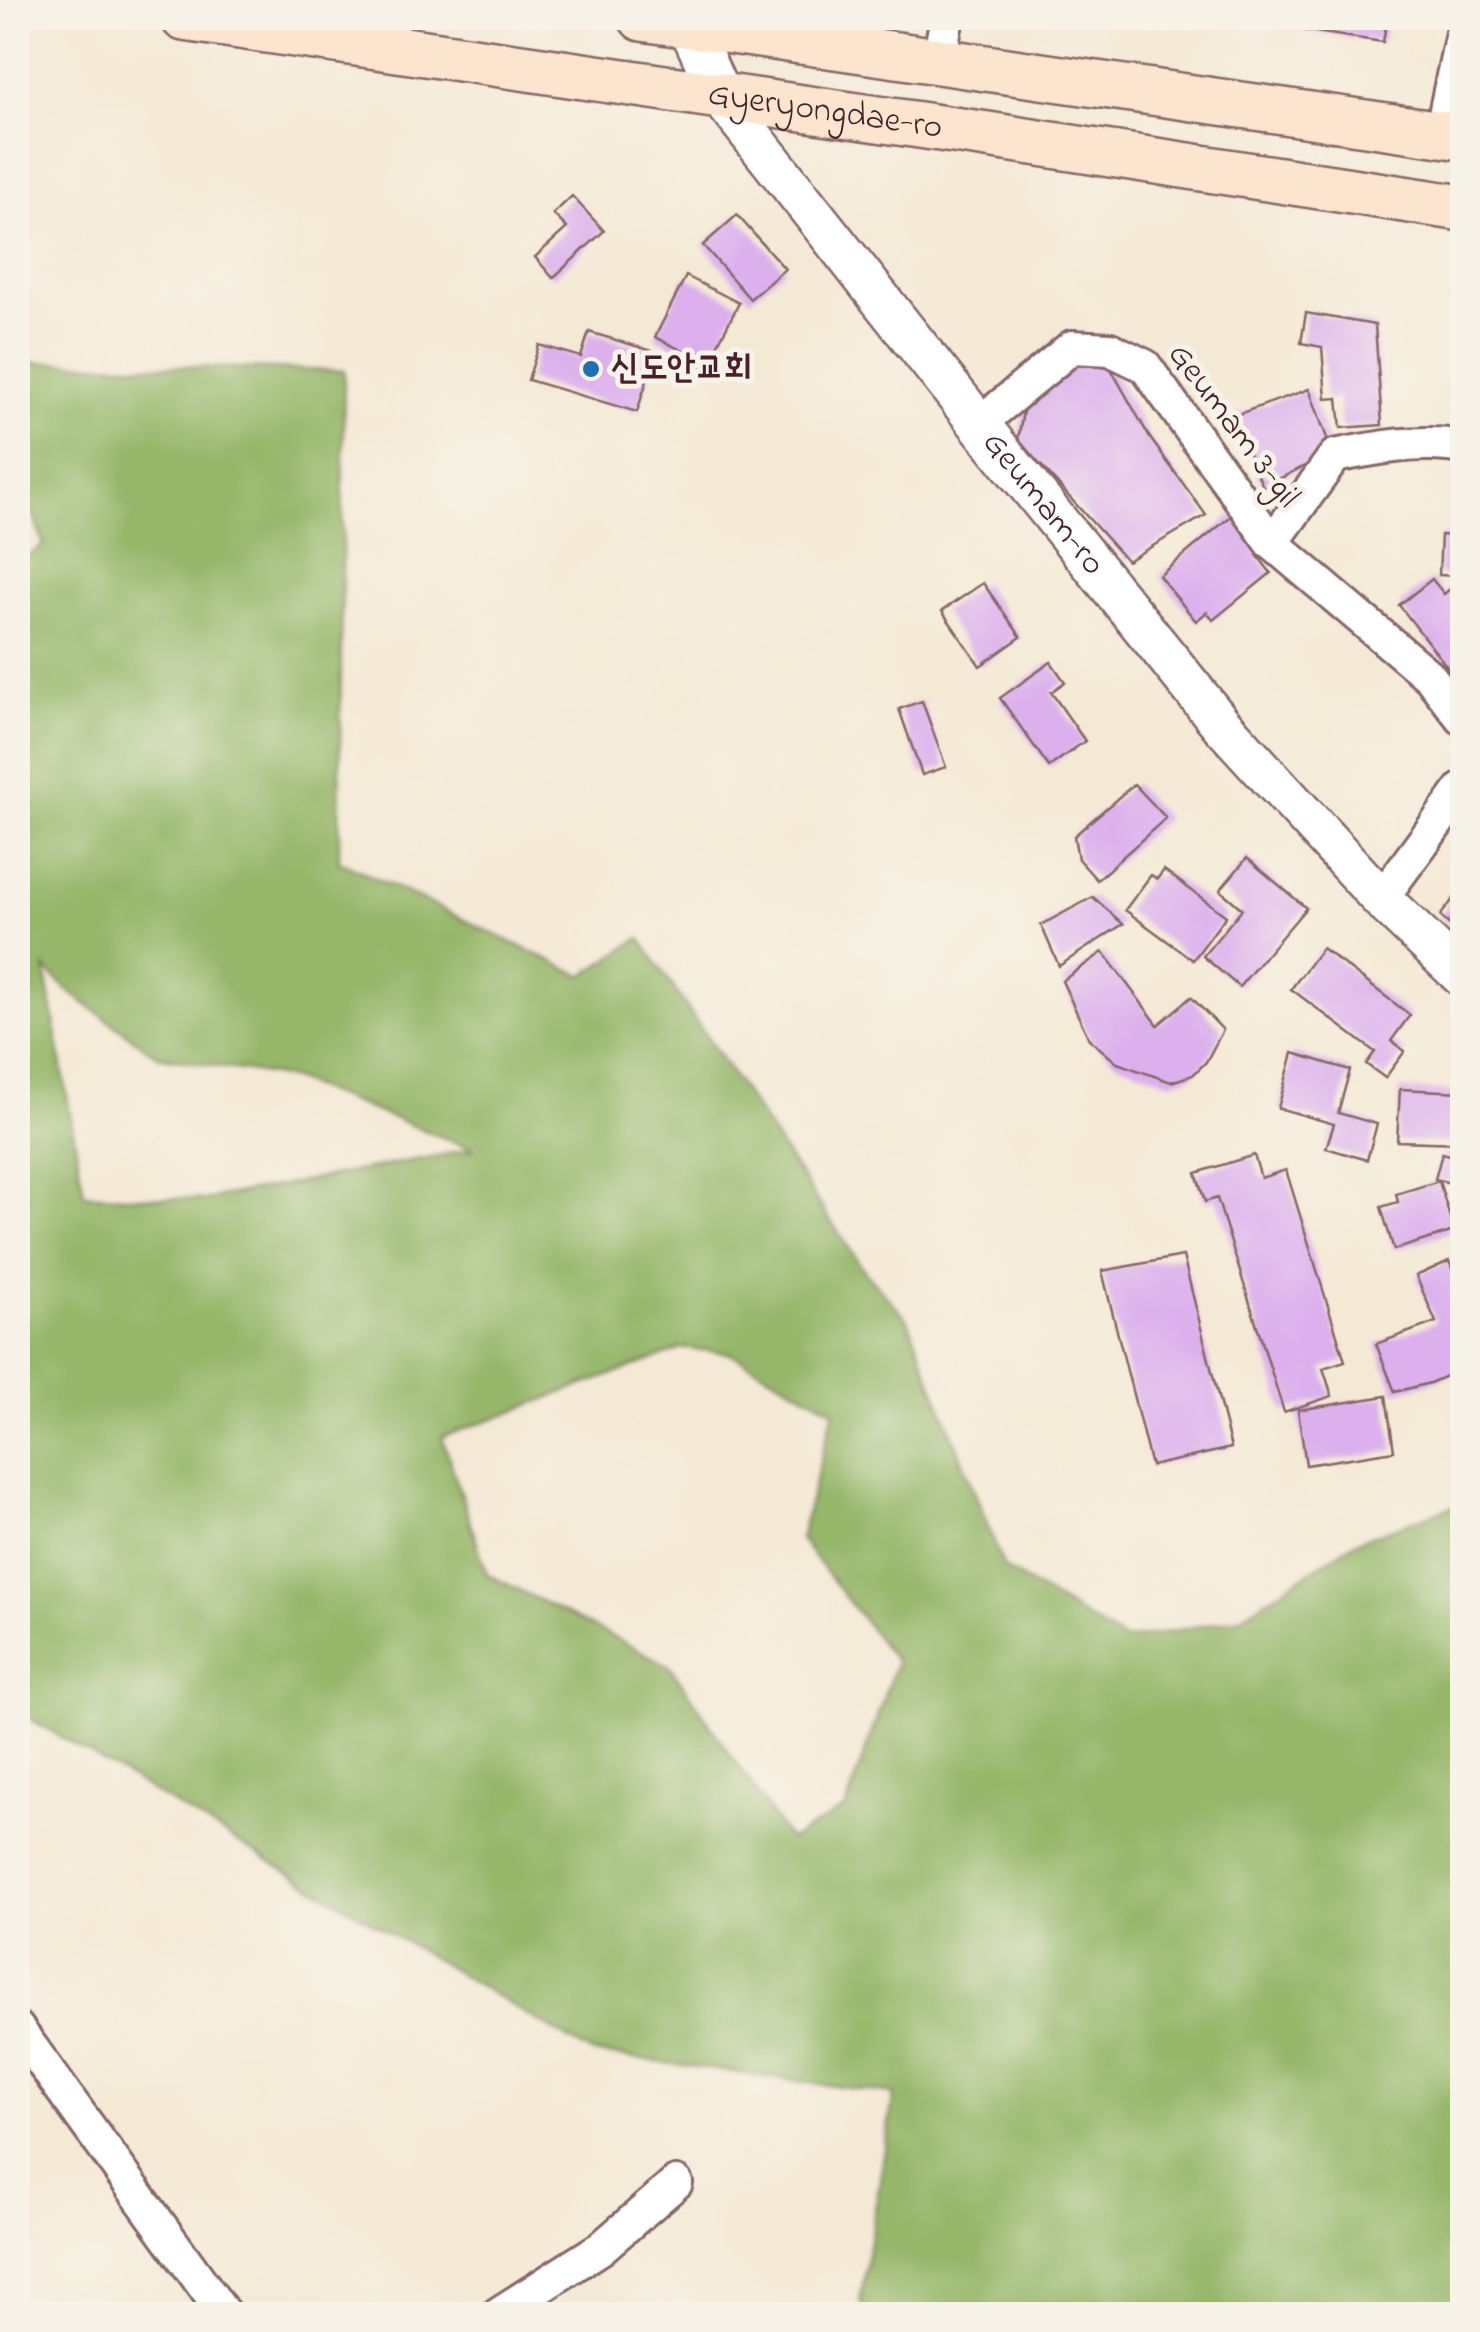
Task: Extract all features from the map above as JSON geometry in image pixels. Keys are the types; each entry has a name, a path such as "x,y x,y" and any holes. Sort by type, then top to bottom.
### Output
{"main road":[{"name":"Gyeryongdae-ro","path":"184,18 1462,208"},
{"name":"Gyeryongdae-ro","path":"642,18 688,21 938,62 1452,136"}],"street":[{"path":"938,62 946,18"},
{"name":"Geumam-ro","path":"688,21 721,96 1222,724 1381,900 1462,976"},
{"path":"1452,136 1462,33"},
{"name":"Geumam 3-gil","path":"979,424 1072,348 1110,349 1145,366 1272,543 1430,677 1462,718"},
{"name":"Geumam 3-gil","path":"1272,543 1335,456 1378,448 1462,446"},
{"path":"1381,900 1462,788"},
{"path":"18,2030 224,2314"},
{"path":"498,2314 601,2248 676,2183"}],"green space":[{"path":"18,362 344,371 339,861 583,976 640,938 867,1275 908,1320 1004,1568 1124,1641 1239,1618 1355,1542 1462,1503 1462,2314 871,2314 860,2302 894,2094 592,2053 29,1718 18,1706 18,563 44,545 18,471","holes":["45,968 68,991 158,1056 290,1078 473,1149 205,1200 84,1194","684,1348 730,1353 834,1410 800,1539 896,1662 846,1808 789,1840 670,1666 487,1574 442,1437"]}],"building":[{"path":"1236,18 1387,18 1383,42"},
{"path":"572,196 604,231 553,278 535,257 567,228 553,214"},
{"path":"737,215 785,269 750,299 703,245"},
{"path":"686,276 739,303 708,363 655,337"},
{"path":"1306,313 1375,325 1382,425 1341,428 1338,398 1326,399 1322,347 1301,343"},
{"name":"신도안교회","path":"589,332 656,352 637,412 528,380 539,345 581,357"},
{"path":"1078,357 1107,362 1150,438 1206,515 1127,561 1018,440 1023,411"},
{"path":"1309,389 1332,452 1263,487 1233,416"},
{"path":"1462,406 1462,433 1457,432"},
{"path":"1236,512 1265,548 1257,555 1271,573 1213,620 1207,612 1196,621 1159,576"},
{"path":"1441,535 1462,536 1462,576 1439,575"},
{"path":"1432,579 1444,594 1455,585 1462,595 1462,652 1456,656 1462,665 1452,673 1399,605"},
{"path":"983,583 1021,637 980,666 942,611"},
{"path":"1051,662 1065,682 1051,692 1085,741 1049,767 1000,698"},
{"path":"922,701 946,767 922,775 899,709"},
{"path":"1134,784 1166,818 1097,880 1078,859 1074,836"},
{"path":"1247,858 1306,908 1239,987 1203,956 1242,909 1220,890"},
{"path":"1164,870 1226,916 1193,960 1125,910 1151,875 1157,879"},
{"path":"1462,888 1462,936 1440,916"},
{"path":"1093,897 1123,924 1059,966 1041,925"},
{"path":"1322,948 1410,1015 1391,1041 1405,1051 1385,1078 1366,1064 1375,1052 1291,989"},
{"path":"1103,952 1158,1025 1191,997 1223,1030 1206,1062 1193,1075 1171,1082 1117,1063 1089,1039 1062,981"},
{"path":"1293,1053 1350,1070 1338,1113 1377,1124 1367,1160 1326,1148 1334,1124 1278,1108"},
{"path":"1400,1089 1462,1092 1461,1143 1397,1141"},
{"path":"1442,1153 1462,1158 1462,1186 1435,1179"},
{"path":"1254,1155 1261,1178 1286,1170 1345,1361 1323,1368 1332,1396 1284,1412 1217,1198 1205,1202 1196,1173"},
{"path":"1439,1181 1454,1231 1394,1250 1381,1207 1398,1202 1396,1194"},
{"path":"1462,1221 1462,1238 1454,1231"},
{"path":"1183,1256 1231,1448 1151,1466 1102,1271"},
{"path":"1449,1261 1462,1292 1462,1369 1395,1392 1376,1344 1436,1322 1416,1276"},
{"path":"1386,1396 1394,1451 1306,1465 1298,1410"}],"place":[{"name":"신도안교회","path":"591,369"}]}
